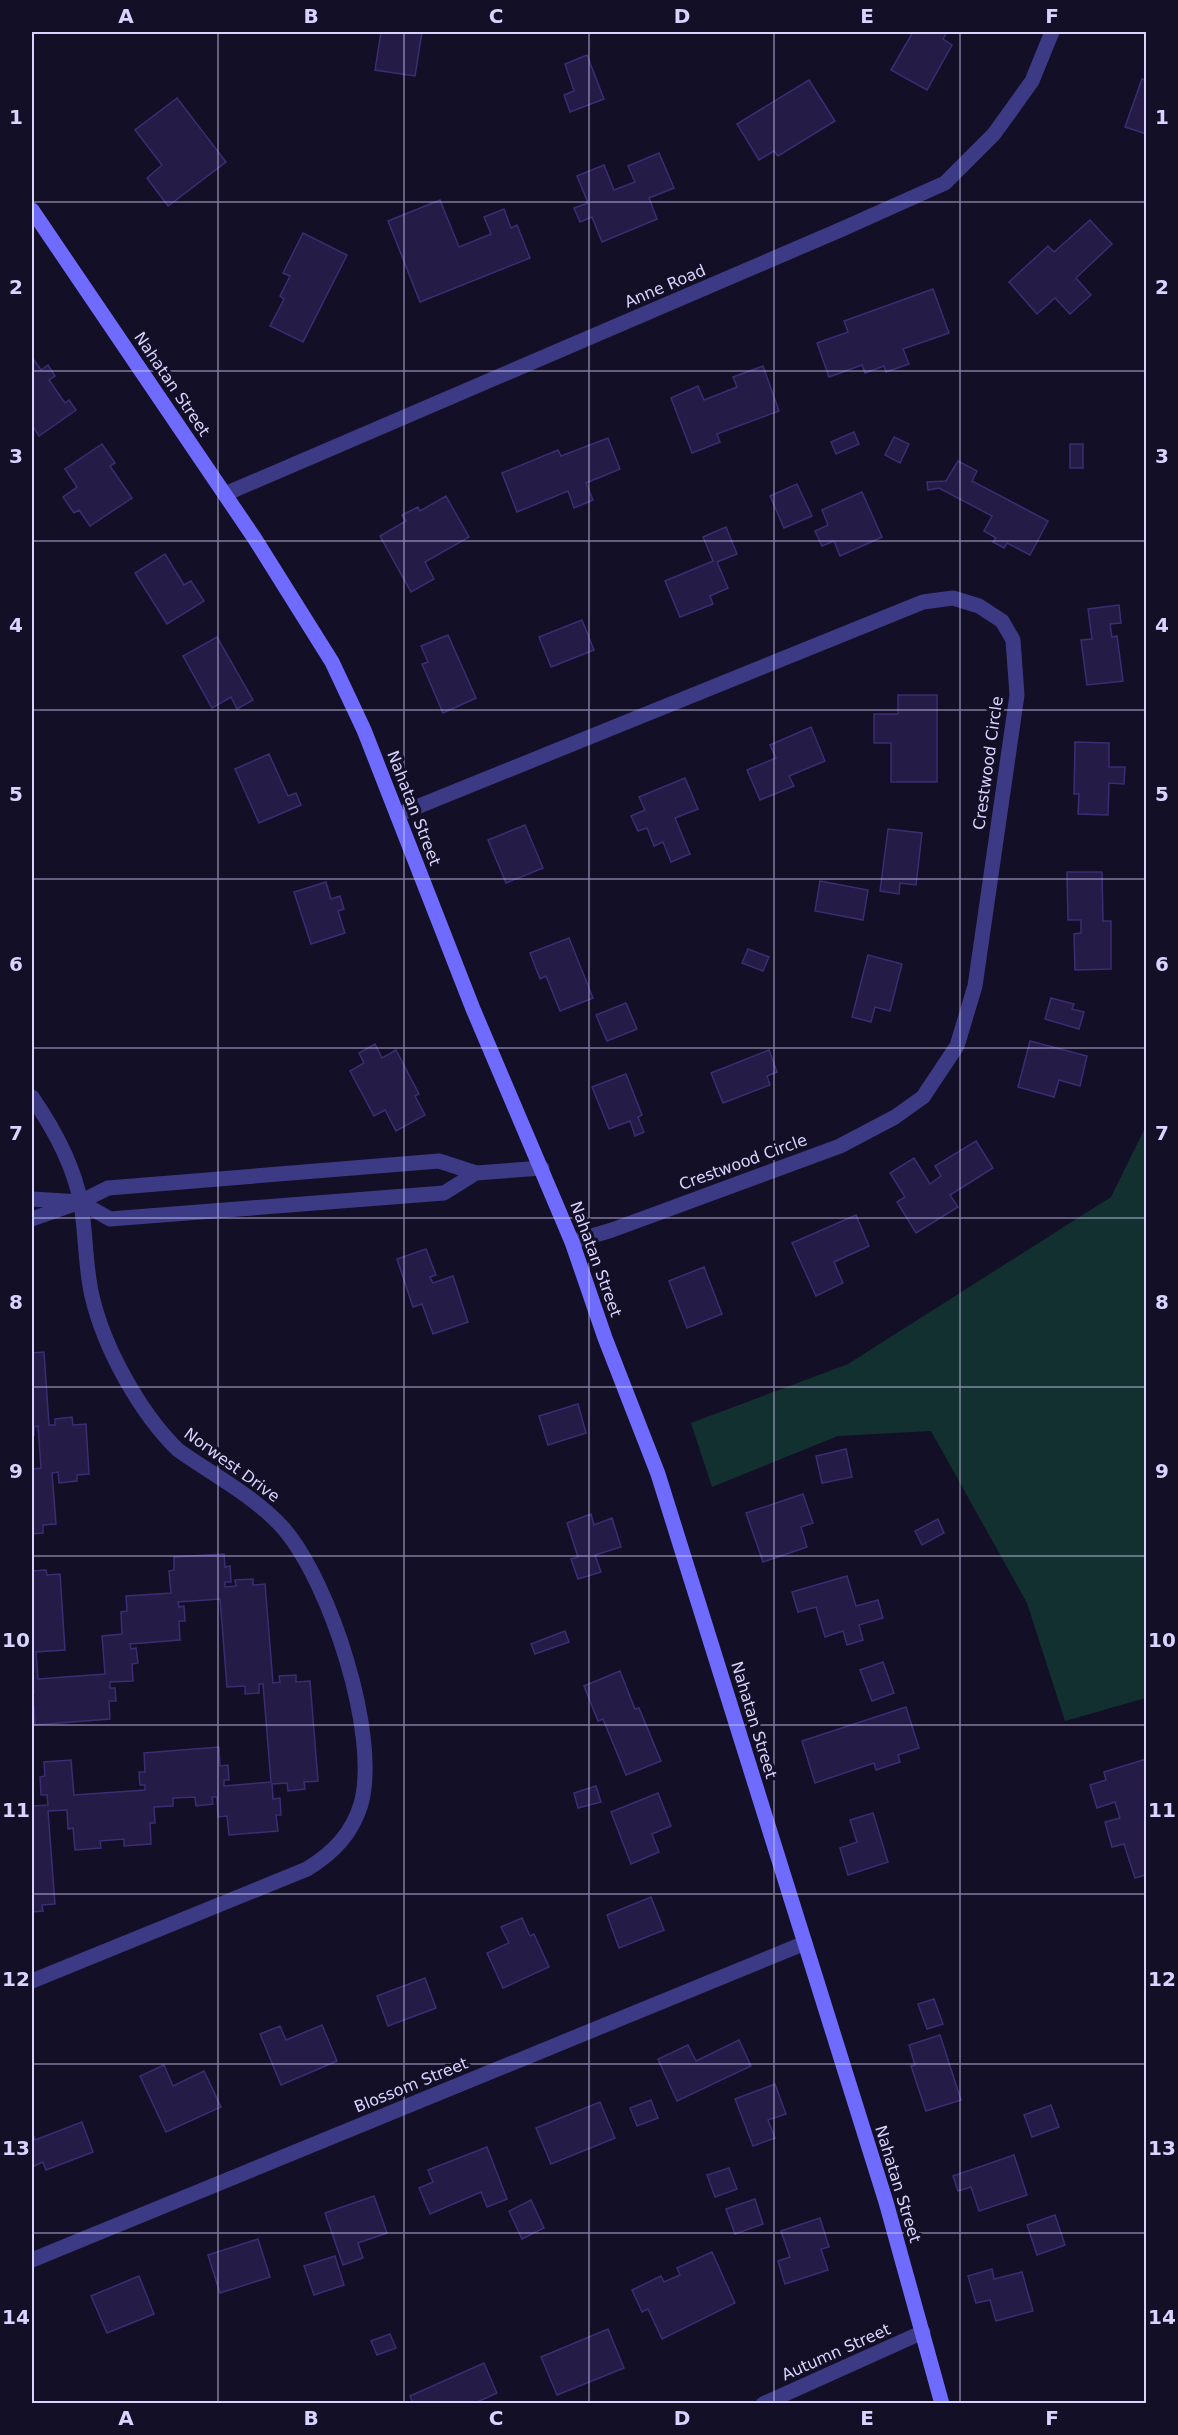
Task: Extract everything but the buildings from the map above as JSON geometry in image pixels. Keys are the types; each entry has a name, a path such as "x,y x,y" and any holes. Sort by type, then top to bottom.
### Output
{"main road":[{"name":"Nahatan Street","path":"32,210 225,494 332,662 364,730 473,1009 572,1242 679,1536 886,2202 942,2403"}],"street":[{"name":"Anne Road","path":"225,494 945,183 994,134 1032,81 1052,32"},
{"name":"Crestwood Circle","path":"397,815 923,602 953,598 979,606 1002,621 1013,640 1017,695 975,986 957,1046 923,1097 895,1117 840,1146 612,1230 572,1242"},
{"name":"Norwest Drive","path":"32,1097 60,1142 80,1202 91,1293 100,1323 130,1385 160,1431 178,1450 256,1504 285,1531 319,1589 340,1640 353,1683 365,1746 364,1787 353,1824 341,1842 325,1857 307,1869 32,1981"},
{"path":"32,1219 80,1202 108,1188 439,1161 476,1173 542,1168"},
{"path":"32,1200 80,1202 110,1219 444,1192 476,1173"},
{"name":"Blossom Street","path":"32,2260 805,1943"},
{"name":"Autumn Street","path":"763,2403 923,2332"}],"green space":[{"path":"1146,1126 1146,1698 1065,1721 1027,1603 931,1431 838,1436 712,1487 691,1423 848,1364 1111,1197"}]}
